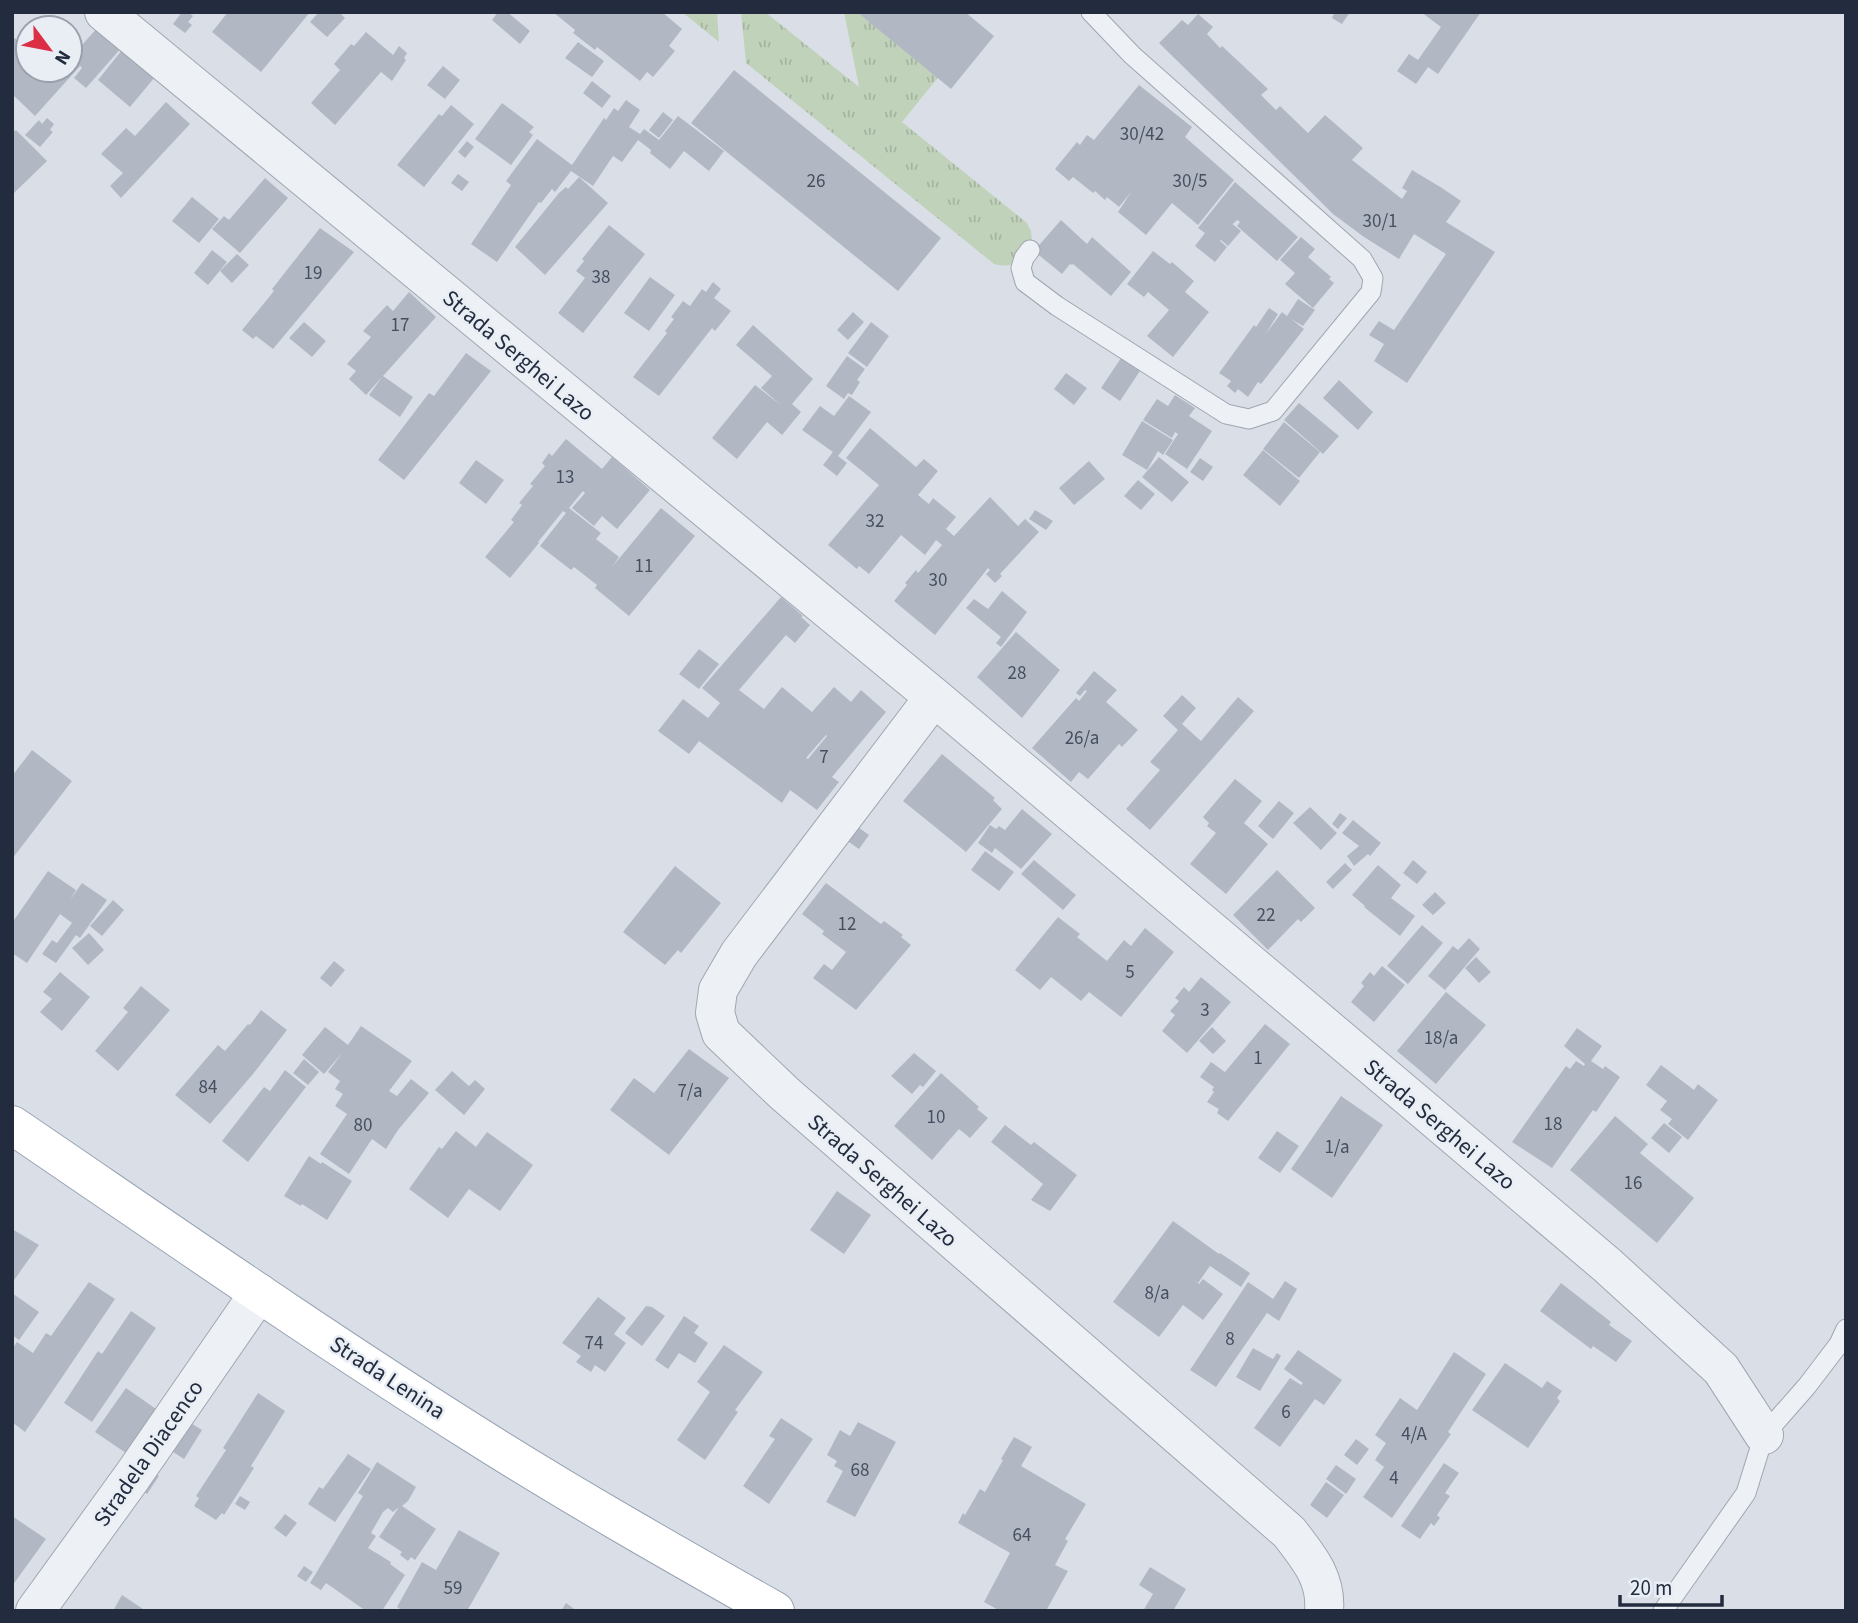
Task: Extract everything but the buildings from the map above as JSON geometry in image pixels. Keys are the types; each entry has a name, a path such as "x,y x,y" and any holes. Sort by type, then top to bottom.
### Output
{"main road":[{"name":"Strada Lenina","path":"12,1125 474,1434 775,1611"}],"street":[{"name":"Strada Serghei Lazo","path":"104,12 934,698 1606,1265 1721,1369 1764,1435"},
{"name":"Strada Serghei Lazo","path":"934,698 739,954 718,990 715,1013 721,1033 794,1102 1289,1532 1314,1566 1325,1596 1324,1611"},
{"name":"Stradela Diacenco","path":"35,1611 260,1293"}],"lane":[{"path":"1030,250 1021,268 1025,282 1057,306 1226,414 1249,419 1272,411 1371,292 1373,278 1362,259 1132,55 1091,12"},
{"path":"1663,1611 1746,1493 1764,1435 1807,1386 1839,1344 1846,1329"}],"green space":[{"path":"682,12 717,12 719,42"},
{"path":"741,12 765,12 859,87 844,12 864,12 940,75 902,122 1027,223 1032,241 1018,261 1009,265 994,264 746,63"}]}
